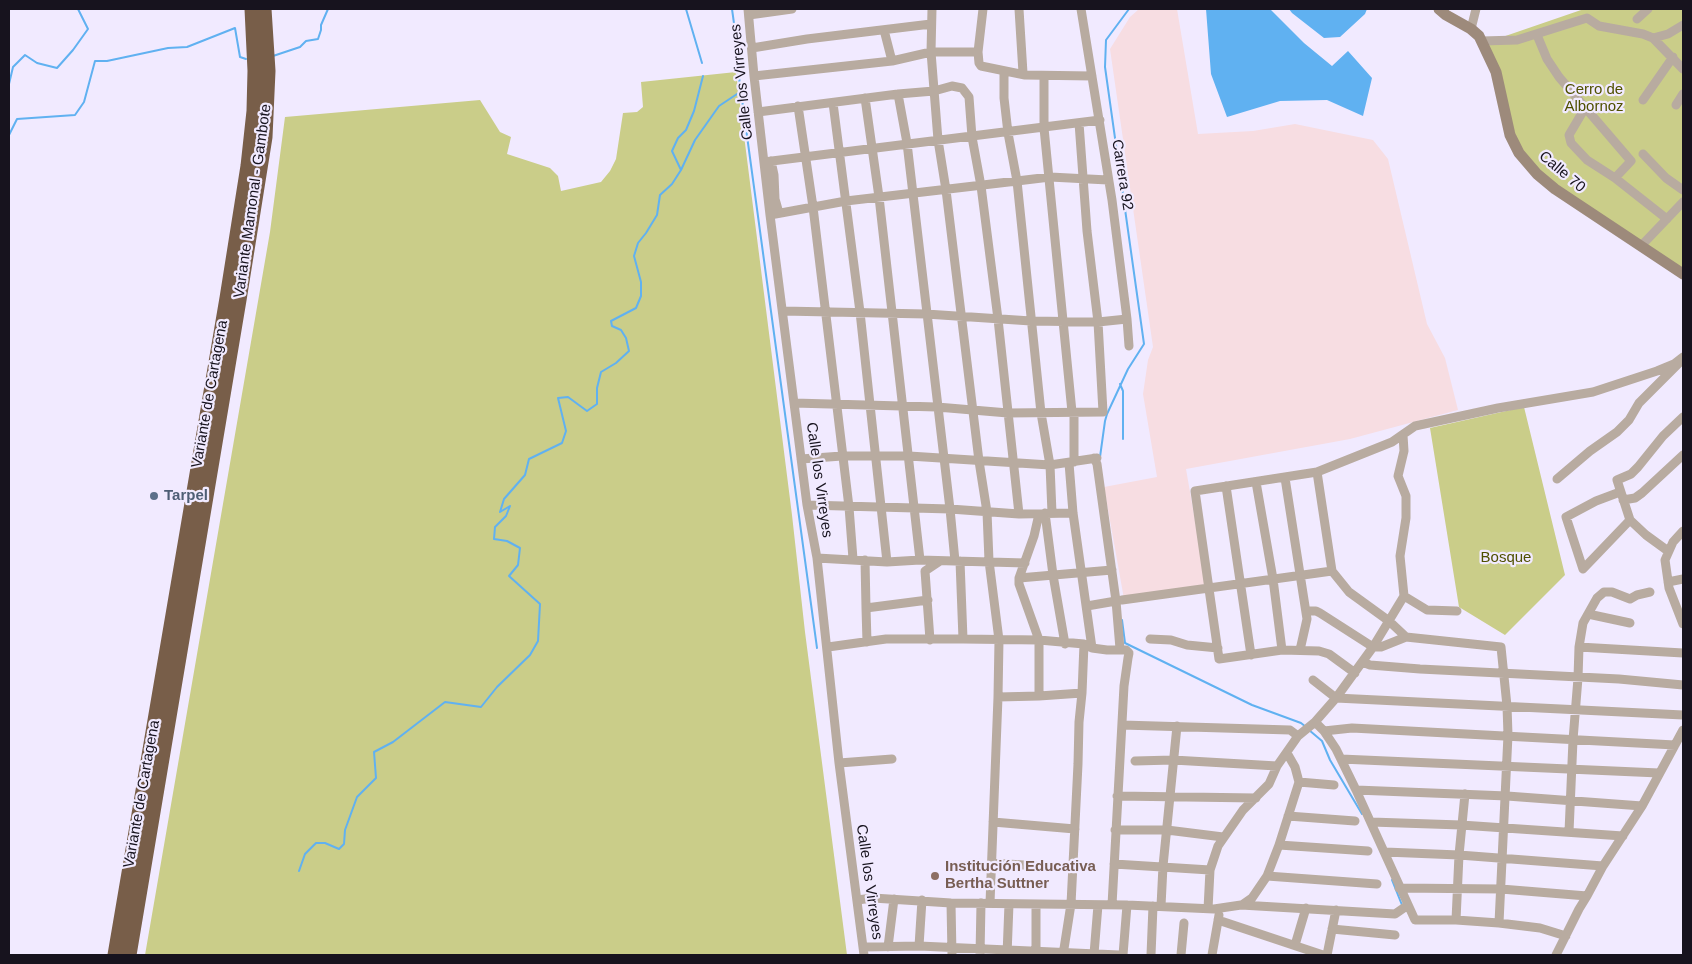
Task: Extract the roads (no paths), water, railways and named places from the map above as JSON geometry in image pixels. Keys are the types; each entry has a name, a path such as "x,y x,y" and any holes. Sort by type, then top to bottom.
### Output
{"highway":[{"name":"Variante de Cartagena","path":"115,955 248,166 254,111 252,9"},
{"name":"Variante Mamonal - Gambote","path":"129,955 265,137 268,71 264,9"}],"street":[{"path":"749,12 792,9"},
{"path":"932,9 931,52 938,140 987,512 990,561 999,640 991,863 980,953"},
{"path":"983,9 978,52 981,66 1023,73 1025,75 1092,76"},
{"path":"1019,9 1023,73"},
{"name":"Carrera 92","path":"1081,9 1112,200 1127,319 1128,346"},
{"name":"Calle 70","path":"1439,9 1446,16 1471,29 1482,41 1496,72 1510,135 1519,154 1536,174 1555,189 1683,274"},
{"path":"1471,29 1476,9"},
{"path":"1637,20 1648,9"},
{"name":"Calle los Virreyes","path":"749,12 758,112 768,161 775,214 783,311 794,403 807,505 817,558 839,764 864,951"},
{"path":"1482,41 1516,40 1537,35 1584,18 1599,26 1643,34 1653,38 1683,68"},
{"path":"752,48 807,39 931,24"},
{"path":"1653,38 1668,34 1683,25"},
{"path":"884,30 892,61"},
{"path":"1537,35 1553,68 1631,161 1614,178"},
{"path":"754,76 892,61 931,52 978,52"},
{"path":"1642,100 1673,57"},
{"path":"1004,71 1004,98 1008,133 1017,181 1041,413 1050,465 1045,513 1065,644"},
{"path":"1044,76 1044,128 1062,321 1073,412 1074,513 1081,574 1087,606 1088,646 1078,722 1071,904 1063,954"},
{"path":"758,112 934,91 944,87 962,88 969,96 972,136 981,186 998,319 1019,514"},
{"path":"898,94 906,143 957,561 963,639"},
{"path":"1676,105 1683,94"},
{"path":"865,98 879,197 915,508 925,571 930,640"},
{"path":"833,103 860,312 887,562"},
{"path":"798,106 813,207 849,507 853,559"},
{"path":"1585,108 1570,135 1571,143 1588,160 1667,219"},
{"path":"768,161 906,143 1008,133 1100,120"},
{"path":"794,403 937,407 1008,413 1103,412 1098,322 1078,123"},
{"path":"1643,154 1666,178 1683,190"},
{"path":"775,214 846,201 1050,177 1108,180"},
{"path":"1641,246 1683,202"},
{"path":"783,311 926,314 1031,321 1098,322 1127,319"},
{"path":"1355,672 1329,654 1319,651 1282,650 1219,659 1195,491 1317,472 1392,442 1415,426 1498,408 1593,392 1657,371 1683,358"},
{"path":"1557,478 1617,432 1629,420 1639,403 1683,358"},
{"path":"1668,551 1630,520 1617,480 1631,474 1663,436 1683,417"},
{"path":"1208,909 1210,870 1223,837 1243,810 1269,784 1277,766 1307,728 1336,698 1373,647 1404,596 1400,556 1406,518 1406,496 1398,476 1404,450 1403,435"},
{"path":"1630,520 1583,569 1566,517 1596,502 1622,496 1635,498 1683,454"},
{"path":"801,459 842,456 909,456 1050,465 1096,458 1112,570 1119,600 1120,649"},
{"path":"1317,472 1332,571 1349,592 1389,621 1406,637"},
{"path":"1285,478 1306,610 1300,650"},
{"path":"1256,482 1273,579 1282,650"},
{"path":"1226,486 1242,583 1251,655"},
{"path":"807,505 950,509 1019,514 1074,513"},
{"path":"1039,696 1039,640 1020,590 1019,578 1045,513"},
{"path":"1683,531 1668,551 1665,560 1668,582 1683,624"},
{"path":"817,558 887,562 922,560 1025,563"},
{"path":"865,560 867,642"},
{"path":"925,571 940,561"},
{"path":"1019,578 1112,570"},
{"path":"1087,606 1332,571"},
{"path":"1668,582 1683,579"},
{"path":"1569,832 1579,647 1583,623 1597,598 1604,592 1612,592 1630,599 1650,592"},
{"path":"1404,596 1426,610 1457,611"},
{"path":"866,608 928,600"},
{"path":"1306,610 1316,611 1341,625 1373,647 1381,647 1406,637 1501,647 1508,735 1507,796 1502,859 1500,923"},
{"path":"1588,614 1630,623"},
{"path":"828,647 886,639 963,639 1039,640 1125,649 1129,653 1124,686 1112,905"},
{"path":"1150,639 1171,640 1187,645 1218,648"},
{"path":"1579,647 1683,653"},
{"path":"1362,662 1370,665 1504,675 1683,685"},
{"path":"1313,680 1336,698 1683,715"},
{"path":"998,697 1082,693"},
{"path":"1122,725 1290,730 1307,728 1324,731 1352,728 1675,745"},
{"path":"1150,955 1164,866 1177,726"},
{"path":"1556,955 1603,866 1642,806 1683,730"},
{"path":"1324,731 1328,735 1356,790 1414,920 1500,923 1540,928 1566,936"},
{"path":"1241,905 1252,898 1267,876 1299,782 1296,767 1287,753"},
{"path":"839,764 892,759"},
{"path":"1341,759 1659,774"},
{"path":"1135,761 1174,760 1277,766"},
{"path":"1299,782 1334,785"},
{"path":"1356,790 1507,796 1642,806"},
{"path":"1456,920 1461,825 1465,794"},
{"path":"1117,796 1256,798"},
{"path":"1288,816 1355,821"},
{"path":"993,822 1075,829"},
{"path":"1370,822 1461,825 1623,836"},
{"path":"1115,830 1167,830 1223,837"},
{"path":"1279,845 1368,851"},
{"path":"1385,852 1459,855 1603,866"},
{"path":"991,863 1072,868"},
{"path":"1114,864 1210,870"},
{"path":"1267,876 1377,884"},
{"path":"1399,888 1458,887 1588,896"},
{"path":"857,900 873,898 1009,904 1126,905 1208,909 1241,905 1395,914 1408,905"},
{"path":"894,899 894,949"},
{"path":"922,900 924,949"},
{"path":"951,902 952,952"},
{"path":"1007,953 1009,904"},
{"path":"1036,904 1036,954"},
{"path":"1090,954 1098,905"},
{"path":"1123,955 1126,905"},
{"path":"1212,955 1221,908"},
{"path":"1295,945 1306,908"},
{"path":"1218,920 1295,945 1305,953 1325,955 1336,910"},
{"path":"1181,955 1184,923"},
{"path":"1332,929 1395,935"},
{"path":"864,951 924,949 980,953 1119,955"}],"water":[{"path":"1206,9 1270,9 1304,43 1332,66 1348,51 1372,78 1363,116 1327,100 1280,101 1227,117 1211,74"},
{"path":"1289,9 1367,9 1365,14 1340,37 1324,38"}],"waterway":[{"path":"9,84 13,67 25,55 37,63 57,68 88,29 78,9"},
{"path":"273,56 300,47 306,41 318,39 321,25 328,9"},
{"path":"686,9 702,63"},
{"path":"732,9 737,45 735,59"},
{"path":"1100,457 1107,414 1128,369 1144,344 1105,67 1106,40 1129,9"},
{"path":"9,142 9,135 17,119 75,115 84,102 95,61 107,61 168,48 187,47 235,28 240,57 246,59"},
{"path":"738,70 817,648"},
{"path":"299,871 305,854 316,843 325,843 339,849 344,844 345,830 357,797 376,778 374,752 393,742 445,702 481,707 497,687 530,655 538,641 540,604 509,576 518,565 520,548 507,541 494,539 495,527 506,516 510,506 500,512 504,499 525,475 529,459 562,443 566,431 558,398 568,397 587,411 597,404 597,388 601,372 616,363 629,351 626,338 621,330 612,326 611,321 636,308 641,296 641,282 634,256 638,243 657,215 660,195 672,184 681,170 672,151 678,138 686,130 694,111 703,76"},
{"path":"681,170 695,140 719,106 740,92"},
{"path":"1120,384 1123,391 1123,439"},
{"path":"1122,620 1125,643 1252,705 1301,723 1306,727"},
{"path":"1309,730 1322,741 1330,760 1362,814"},
{"path":"1392,880 1402,905"}],"place":[{"name":"Tarpel","path":"154,496"},
{"name":"Institución Educativa Bertha Suttner","path":"935,876"}],"park label":[{"name":"Cerro de Albornoz","path":"1594,98"},
{"name":"Bosque","path":"1506,558"}]}
